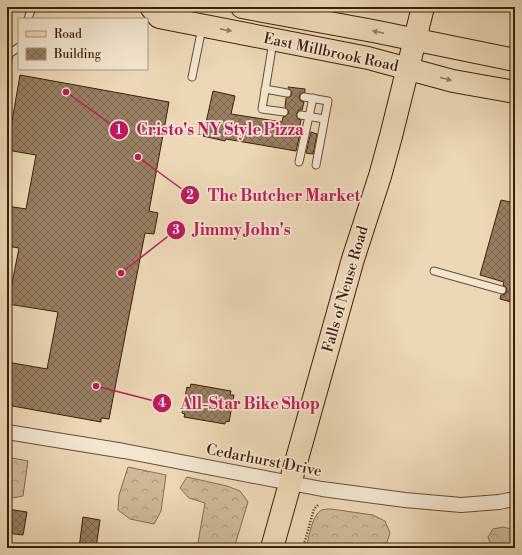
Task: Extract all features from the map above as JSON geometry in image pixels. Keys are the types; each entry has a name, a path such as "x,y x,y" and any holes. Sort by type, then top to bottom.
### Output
{"main road":[{"name":"East Millbrook Road","path":"151,7 159,17 368,58 453,81 515,92"},
{"name":"East Millbrook Road","path":"242,7 515,60"},
{"name":"Falls of Neuse Road","path":"272,548 353,259 380,176 416,40 423,7"}],"street":[{"name":"Cedarhurst Drive","path":"7,432 166,458 322,489 430,503 461,505 499,502 515,499"}],"lane":[{"path":"28,18 32,7"},
{"path":"192,77 203,26"},
{"path":"273,40 262,109 284,112"},
{"path":"7,66 8,54 18,48"},
{"path":"265,89 287,93"},
{"path":"304,97 328,101 316,165"},
{"path":"299,162 313,98"},
{"path":"302,115 324,119"},
{"path":"434,271 502,290"}],"path":[{"path":"303,548 314,510 320,502"}],"green space":[{"path":"7,457 28,461 23,496 7,499"},
{"path":"128,467 166,475 161,511 154,524 130,519 118,510 119,495"},
{"path":"187,477 227,486 240,491 248,502 234,548 197,548 205,503 189,498 180,488"},
{"path":"331,509 373,515 385,521 390,533 385,548 306,548 311,527 316,516 322,510"},
{"path":"503,527 515,530 515,548 492,548 488,537 493,529"}],"building":[{"path":"20,75 169,102 149,211 158,213 154,234 145,233 109,419 101,418 101,422 7,405 7,362 47,369 58,312 8,304 19,248 7,246 7,206 26,209 36,155 7,150"},
{"path":"288,87 305,89 305,92 300,94 299,97 301,101 304,102 302,110 299,110 296,115 298,119 301,120 299,130 301,130 296,151 226,139 225,141 203,136 213,91 235,96 231,114 282,122 283,117 289,113 285,107 286,98 292,94"},
{"path":"311,132 317,134 313,154 306,153"},
{"path":"501,200 515,203 515,303 500,299 501,295 505,294 507,291 506,287 503,285 504,282 480,275"},
{"path":"191,384 231,391 230,395 234,395 229,422 226,421 225,424 184,417 185,414 182,413 187,387 190,388"},
{"path":"7,509 27,512 23,535 7,533"},
{"path":"83,517 100,520 96,548 79,548"}],"place":[{"name":"Cristo's NY Style Pizza","path":"66,92"},
{"name":"The Butcher Market","path":"138,157"},
{"name":"Jimmy John's","path":"121,273"},
{"name":"All-Star Bike Shop","path":"96,386"}]}
